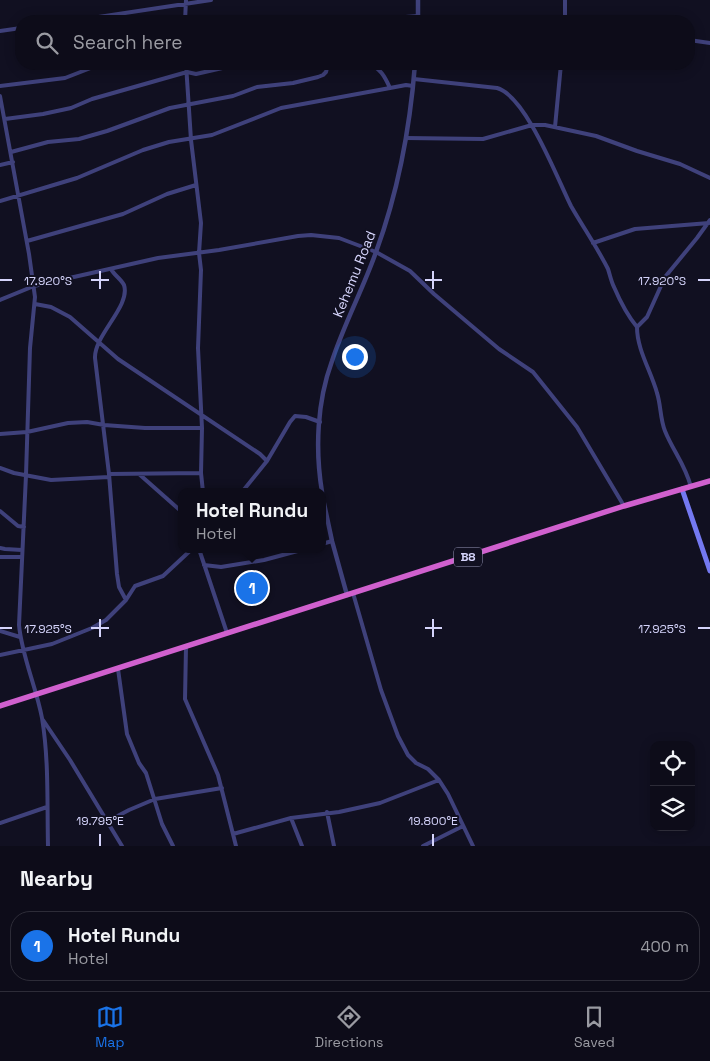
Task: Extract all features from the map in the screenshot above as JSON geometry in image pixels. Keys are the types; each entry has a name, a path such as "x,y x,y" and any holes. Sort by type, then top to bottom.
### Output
{"highway":[{"name":"B8","path":"0,706 710,480"}],"main road":[{"path":"682,489 710,571"}],"street":[{"path":"108,15 186,2 211,0"},
{"path":"418,0 418,15"},
{"path":"564,15 565,0"},
{"path":"186,2 186,15"},
{"path":"0,31 15,29"},
{"path":"695,41 710,43"},
{"path":"0,86 65,78 86,70"},
{"path":"5,118 43,114 65,109 92,99 186,72 196,74 214,70"},
{"path":"11,152 48,142 79,139 170,108 233,96 256,87 293,83 318,77 323,75 326,70"},
{"path":"380,70 390,88"},
{"name":"Kehemu Road","path":"322,488 319,462 323,390 332,361 376,252 391,202 406,138 415,70"},
{"path":"555,127 561,70"},
{"path":"186,72 190,140 200,224 199,253 201,270 198,348 203,488"},
{"path":"414,79 459,82 500,89 510,96 532,125 572,207 607,268 613,286 631,320 637,326 642,354 659,400 664,429 687,472 691,487"},
{"path":"0,201 77,178 143,150 169,142 212,135 281,108 406,85 413,86"},
{"path":"0,96 34,286 35,304 31,327 24,527 19,601 22,650 42,718 46,754 48,846"},
{"path":"406,138 483,139 532,125 555,127 596,136 680,164 710,178"},
{"path":"0,165 13,162"},
{"path":"27,241 123,214 167,194 196,184"},
{"path":"593,243 635,229 709,222"},
{"path":"637,326 647,317 665,277 709,222"},
{"path":"0,300 34,286 158,258 311,235 339,238 376,252 410,271 499,349 532,372 577,427 624,506"},
{"path":"111,269 123,283 124,293 112,321 98,342 95,358 109,475 116,574 121,592 126,600"},
{"path":"35,304 51,307 65,313 118,359 201,413 260,454 267,461"},
{"path":"245,488 267,461 295,416 306,417 320,422"},
{"path":"0,434 27,432 68,423 86,422 145,428 202,428"},
{"path":"0,468 51,480 109,475 201,473"},
{"path":"138,474 178,509"},
{"path":"0,511 18,526 24,527"},
{"name":"Kehemu Road","path":"326,512 332,541 350,594"},
{"path":"326,543 332,541"},
{"path":"0,548 22,550"},
{"path":"0,655 45,646 86,631 106,620 126,600 136,586 163,576 188,553"},
{"path":"200,553 227,633"},
{"path":"204,565 221,567 264,560 290,553"},
{"path":"0,557 22,557"},
{"path":"350,594 398,736 408,755 416,763 428,769 439,780 448,794 473,846"},
{"path":"0,631 20,637"},
{"path":"186,647 185,699 214,763 236,846"},
{"path":"118,669 127,734 139,763 146,773 162,824 173,846"},
{"path":"42,718 122,846"},
{"path":"233,834 291,818 380,804 439,780"},
{"path":"108,822 129,810 155,799 222,788"},
{"path":"0,822 47,807"},
{"path":"327,812 334,846"},
{"path":"291,818 302,846"},
{"path":"422,846 463,826"}],"place":[{"name":"Hotel Rundu","path":"252,588"}]}
